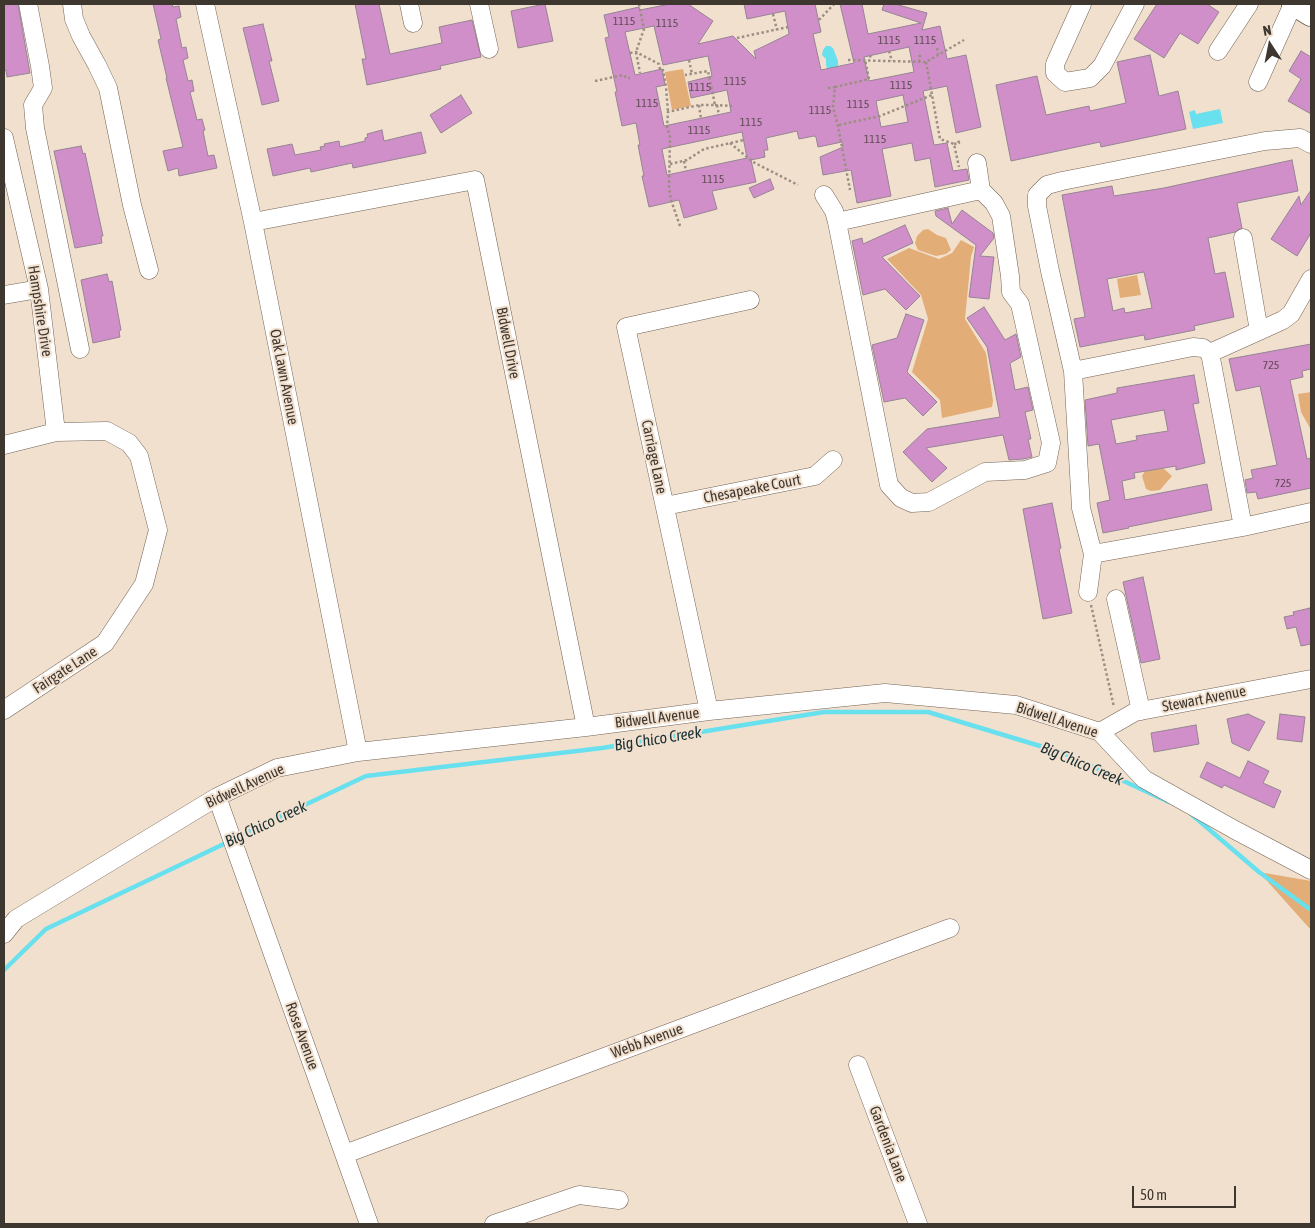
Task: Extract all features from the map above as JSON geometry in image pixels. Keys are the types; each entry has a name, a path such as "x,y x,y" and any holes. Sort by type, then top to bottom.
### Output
{"main road":[{"path":"1293,4 1311,15"}],"street":[{"path":"28,4 43,88 33,105 34,128 80,349"},
{"path":"72,4 74,19 81,36 108,88 132,205 149,270"},
{"name":"Oak Lawn Avenue","path":"205,4 253,222 358,752"},
{"path":"409,4 413,23"},
{"path":"479,4 489,49"},
{"path":"1082,4 1055,64 1055,74 1065,82 1090,78 1102,66 1135,4"},
{"path":"1218,51 1249,4"},
{"path":"1258,82 1293,4"},
{"name":"Hampshire Drive","path":"4,138 39,289 56,432"},
{"path":"1090,599 1093,554 1082,508 1073,371 1050,271 1037,195 1047,185 1265,141 1300,138 1311,144"},
{"path":"824,195 834,212 837,222 889,485 901,498 912,503 929,502 973,476 985,472 1026,470 1047,463 1051,443 1020,304 1011,292 1001,216 994,203 981,190 977,164"},
{"name":"Bidwell Drive","path":"253,222 475,180 586,727"},
{"path":"837,222 981,190"},
{"path":"1242,238 1259,331"},
{"path":"1210,353 1282,320 1291,314 1311,279"},
{"path":"4,295 39,289"},
{"name":"Carriage Lane","path":"709,711 626,327 750,300"},
{"path":"1073,371 1193,348 1203,348 1210,353 1243,526"},
{"name":"Fairgate Lane","path":"4,710 105,643 144,584 158,530 139,456 129,444 107,431 56,432"},
{"path":"4,445 56,432"},
{"name":"Chesapeake Court","path":"665,506 815,476 833,460"},
{"path":"1093,554 1311,512"},
{"path":"1116,599 1141,711"},
{"name":"Stewart Avenue","path":"1100,732 1135,712 1311,679"},
{"name":"Bidwell Avenue","path":"4,934 16,919 217,797 277,768 358,752 586,727 709,711 885,693 1016,705 1100,732 1144,779 1311,870"},
{"name":"Rose Avenue","path":"217,797 369,1224"},
{"name":"Webb Avenue","path":"345,1154 950,928"},
{"name":"Gardenia Lane","path":"858,1065 918,1224"},
{"path":"494,1224 579,1195 619,1200"}],"path":[{"path":"639,4 644,29 636,52 640,74"},
{"path":"819,20 834,4"},
{"path":"773,14 777,30"},
{"path":"737,38 788,27"},
{"path":"848,60 926,62 964,40"},
{"path":"937,48 938,54"},
{"path":"889,51 892,61"},
{"path":"630,53 636,52 659,64 661,70 663,70 668,112 667,128 670,137 669,188 680,226"},
{"path":"919,62 920,52"},
{"path":"870,55 872,60"},
{"path":"689,60 692,74"},
{"path":"828,88 869,79 866,60"},
{"path":"926,62 940,139 954,144 959,143 958,140"},
{"path":"685,75 708,71 719,115"},
{"path":"595,81 623,75 630,78"},
{"path":"835,86 833,107 850,190"},
{"path":"838,126 880,116 932,95"},
{"path":"668,112 699,105 732,106"},
{"path":"699,105 701,118"},
{"path":"670,164 684,161 704,149 744,140"},
{"path":"730,143 753,162 798,185"},
{"path":"954,144 959,167"},
{"path":"684,161 686,171"},
{"path":"1090,599 1115,710"}],"shaded area":[{"path":"683,69 691,106 672,110 665,72"},
{"path":"928,229 946,238 951,250 946,254 936,256 918,250 915,243 917,236 923,230"},
{"path":"961,240 974,247 971,257 965,319 986,353 993,401 992,407 942,418 940,400 912,372 928,319 921,295 887,259 909,248 939,259 952,253"},
{"path":"1137,275 1141,295 1120,298 1117,279"},
{"path":"1311,392 1311,430 1301,412 1298,394"},
{"path":"1163,468 1172,476 1160,490 1151,491 1146,489 1142,476 1145,471"},
{"path":"1259,872 1311,881 1311,930"}],"water":[{"path":"826,46 833,48 838,61 838,69 828,71 826,59 822,55"},
{"path":"1220,109 1223,123 1193,129 1189,112 1195,110 1196,114"}],"building":[{"path":"4,4 18,4 30,73 7,77 6,70 4,71"},
{"path":"153,4 179,6 181,17 176,19 182,48 186,47 188,58 183,60 188,81 192,80 194,91 190,92 197,120 202,119 208,156 214,155 217,168 179,176 178,168 168,171 163,151 183,147 158,40 161,39"},
{"path":"355,4 379,4 390,54 442,43 439,27 472,20 481,57 440,66 441,69 367,85 362,59 366,59"},
{"path":"545,4 553,41 518,48 511,11"},
{"path":"670,4 688,4 713,21 698,44 733,36 756,59 754,51 789,34 785,11 747,19 744,4 815,4 821,32 813,34 821,70 854,63 840,4 862,4 868,34 921,23 882,10 884,4 895,4 927,13 922,30 940,26 947,59 966,55 981,127 956,133 947,86 923,91 934,145 947,143 953,171 967,169 969,180 935,187 930,158 915,161 912,143 882,149 891,196 857,203 851,170 823,175 820,157 843,147 842,142 818,147 816,137 799,139 797,131 766,138 768,150 764,150 765,157 751,160 756,182 712,191 717,209 684,218 679,200 649,207 642,176 644,176 636,123 622,126 615,92 617,92 605,38 609,37 604,15 639,7 640,10","holes":["654,26 663,65 708,56 712,76 688,82 691,98 727,90 731,112 664,126 656,87 665,85 662,69 635,75 625,32","909,47 914,72 869,81 864,57","903,95 908,122 881,127 876,101","742,132 747,158 667,175 662,149"]},
{"path":"1157,4 1207,4 1219,12 1198,44 1180,33 1164,58 1134,39"},
{"path":"263,24 272,61 269,61 279,101 262,105 243,28"},
{"path":"1301,51 1311,57 1311,114 1288,101 1301,79 1289,71"},
{"path":"1150,55 1159,96 1178,91 1186,129 1101,147 1100,142 1011,161 996,85 1037,76 1046,115 1089,106 1090,111 1126,103 1117,62"},
{"path":"461,95 472,113 441,133 430,115"},
{"path":"382,130 384,141 421,132 426,153 353,168 352,163 311,172 310,168 273,176 267,149 292,144 295,155 321,150 320,147 325,146 324,144 339,141 340,147 365,141 365,138 368,137 367,134"},
{"path":"81,146 83,154 85,153 103,236 101,236 102,243 75,248 54,151"},
{"path":"1292,160 1298,191 1237,203 1242,228 1235,232 1208,238 1215,274 1225,272 1234,317 1194,326 1195,330 1145,340 1144,335 1080,347 1074,319 1085,317 1062,195 1112,186 1114,196 1164,188","holes":["1144,272 1152,308 1125,313 1124,308 1113,311 1107,279"]},
{"path":"770,179 774,189 754,198 749,188"},
{"path":"1311,190 1311,233 1297,256 1271,239 1299,196 1301,205"},
{"path":"948,208 952,224 962,210 993,233 994,238 980,256 994,257 989,299 969,297 976,245 936,216 935,211"},
{"path":"905,225 913,243 882,257 920,296 906,310 885,289 863,295 852,241 862,238 863,244"},
{"path":"107,274 109,282 112,281 121,330 119,331 120,337 93,343 81,280"},
{"path":"984,307 1005,340 1016,334 1021,357 1010,363 1015,390 1028,387 1033,410 1025,412 1031,439 1028,439 1032,457 1009,460 1003,435 926,448 947,468 932,482 903,452 927,429 1000,417 987,347 967,318"},
{"path":"906,314 924,320 907,372 937,402 923,416 905,398 884,402 872,345 897,338"},
{"path":"1311,344 1311,369 1302,371 1303,377 1290,380 1307,459 1311,458 1311,488 1258,499 1256,492 1247,493 1245,480 1253,478 1251,470 1277,465 1260,386 1236,391 1229,359"},
{"path":"1194,375 1199,403 1193,404 1205,463 1176,470 1176,466 1134,473 1135,478 1122,481 1125,500 1207,484 1212,510 1103,533 1097,503 1110,500 1099,444 1088,446 1085,400 1117,393 1117,388","holes":["1164,410 1168,431 1136,436 1137,440 1116,444 1111,420"]},
{"path":"1052,503 1072,613 1043,619 1023,509"},
{"path":"1143,577 1160,659 1141,663 1123,582"},
{"path":"1310,608 1311,644 1301,646 1296,627 1287,629 1284,617 1294,615 1293,612"},
{"path":"1248,714 1265,722 1249,751 1232,743 1227,719"},
{"path":"1280,714 1305,717 1302,742 1277,739"},
{"path":"1196,725 1199,744 1154,752 1151,733"},
{"path":"1248,761 1269,771 1263,783 1281,791 1274,808 1224,785 1222,788 1200,777 1207,762 1240,778"}],"waterway":[{"name":"Big Chico Creek","path":"237,837 366,776 602,748 824,712 928,712 1063,753 1169,802"},
{"name":"Big Chico Creek","path":"1191,814 1259,872 1311,910"},
{"name":"Big Chico Creek","path":"4,970 46,929 228,842"}]}
